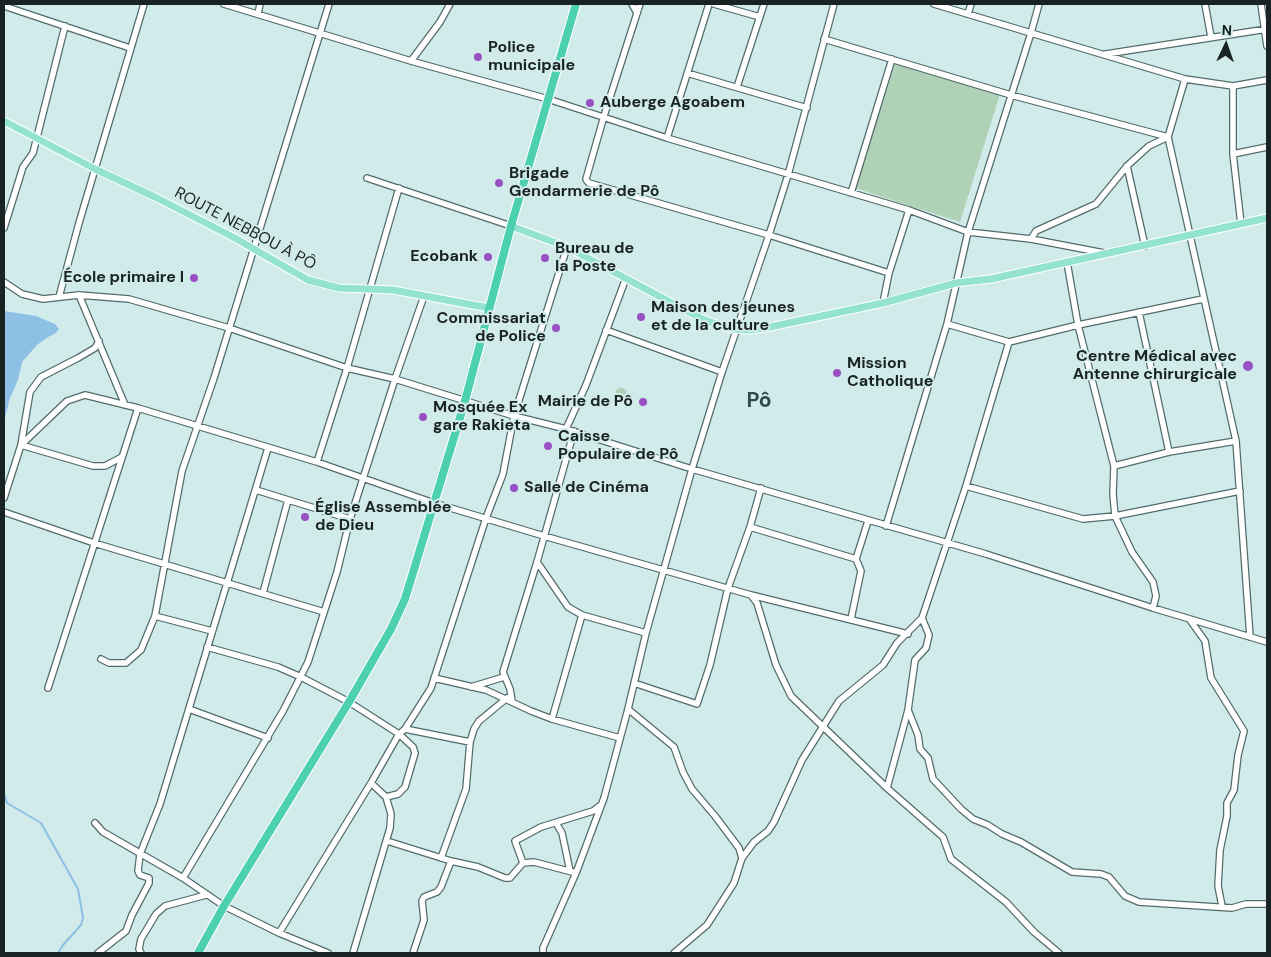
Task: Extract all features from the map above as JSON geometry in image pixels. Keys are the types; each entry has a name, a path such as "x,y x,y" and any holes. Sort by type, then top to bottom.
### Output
{"highway":[{"path":"198,953 224,906 349,702 391,629 405,599 465,401 511,226 576,4"}],"main road":[{"name":"ROUTE NEBBOU À PÔ","path":"4,121 95,169 233,237 308,280 339,288 393,290 489,308"},
{"path":"511,226 567,247 718,326 750,330 883,303 956,283 991,279 1267,218"}],"street":[{"path":"59,297 78,223 144,4"},
{"path":"224,4 411,61 604,116 667,138 909,210 968,232 1031,238 1104,254"},
{"path":"258,14 260,4"},
{"path":"101,659 109,663 126,663 141,650 155,616 182,471 199,426 329,4"},
{"path":"411,61 440,22 450,4"},
{"path":"632,4 637,13"},
{"path":"640,4 586,179 589,183 769,235 890,274"},
{"path":"667,138 708,4"},
{"path":"714,4 760,17"},
{"path":"737,87 764,4"},
{"path":"543,953 543,948 601,805 628,709 646,633 692,469 788,174 834,4"},
{"path":"934,4 1186,79 1233,86 1267,80"},
{"path":"968,14 971,4"},
{"path":"886,526 947,324 968,232 1039,4"},
{"path":"1205,4 1211,37"},
{"path":"1261,4 1267,46"},
{"path":"4,6 130,48"},
{"path":"4,228 23,167 33,153 65,26"},
{"path":"1104,55 1266,29"},
{"path":"824,39 1011,95 1168,137"},
{"path":"851,194 892,59"},
{"path":"687,74 807,108"},
{"path":"1186,79 1168,137 1236,441 1250,637"},
{"path":"1233,86 1233,154 1241,224"},
{"path":"1031,238 1036,231 1096,204 1127,166 1149,146 1168,137"},
{"path":"1233,154 1267,147"},
{"path":"1127,166 1146,246"},
{"path":"368,178 511,226"},
{"path":"317,462 371,290 399,188"},
{"path":"883,303 909,210"},
{"path":"279,933 371,784 399,734 405,729 431,688 486,518 503,474 514,416 567,247"},
{"path":"1067,262 1078,325 1114,466 1113,494 1115,516 1132,552 1153,582 1156,596 1153,608"},
{"path":"566,429 586,385 626,278"},
{"path":"4,282 22,294 43,298 79,295 129,299 229,328 347,368 394,379 514,416 566,429 692,469 946,544 986,554 1153,608 1267,642"},
{"path":"79,295 126,404"},
{"path":"183,878 268,738 308,662 337,572 350,519 394,379 424,296"},
{"path":"947,324 1010,342 1203,298"},
{"path":"1139,312 1169,452"},
{"path":"606,330 722,372"},
{"path":"4,498 22,445 30,392 41,377 95,348 99,341"},
{"path":"674,953 707,925 734,882 742,858 754,842 768,831 774,822 802,760 839,701 883,665 897,643 922,618 966,486 1010,342"},
{"path":"22,445 67,401 85,395 126,404 317,462 434,503 544,536 750,594 908,634"},
{"path":"48,688 138,408"},
{"path":"442,858 466,789 470,742 474,729 479,721 509,700 510,689 503,672 574,432"},
{"path":"1114,466 1169,452 1236,441"},
{"path":"22,445 93,466 105,466 122,457"},
{"path":"98,953 126,931 135,908 149,883 149,878 140,875 138,871 140,854 160,804 268,448"},
{"path":"966,486 1083,519 1115,516 1240,491"},
{"path":"634,684 697,704 710,664 728,588 750,527 761,488"},
{"path":"256,490 350,519"},
{"path":"263,593 288,500"},
{"path":"4,512 94,543 324,612"},
{"path":"851,619 861,571 856,559 868,521"},
{"path":"750,527 856,559"},
{"path":"537,562 568,607 582,615 646,633"},
{"path":"750,594 757,603 776,665 791,696 887,788 943,837 951,858 1006,902 1034,932 1059,953"},
{"path":"552,718 582,615"},
{"path":"155,616 212,631"},
{"path":"887,788 908,710 915,660 926,648 928,635 922,618"},
{"path":"1189,619 1205,642 1211,678 1244,731 1238,755 1234,790 1227,803 1227,816 1220,850 1218,886 1222,906"},
{"path":"207,647 278,667 301,676 349,702 399,734 413,747 415,753 404,786 398,794 386,797"},
{"path":"471,687 504,676"},
{"path":"434,678 486,690 531,711 620,738"},
{"path":"189,709 268,738"},
{"path":"628,709 674,747 683,772 692,789 739,848 742,858"},
{"path":"908,710 918,735 920,749 928,758 933,779 972,818 1021,842 1072,872 1100,874 1109,877 1125,896 1139,902 1232,908 1246,904 1267,904"},
{"path":"405,729 470,742"},
{"path":"354,953 387,841 391,814 386,797 371,784"},
{"path":"522,863 515,841 541,827 593,811 601,805"},
{"path":"556,823 562,833 573,872"},
{"path":"95,824 103,832 183,878 224,906 279,933 328,953"},
{"path":"387,841 451,861 478,867 504,878 510,878 522,863 534,862 573,872"},
{"path":"413,953 424,920 422,901 424,897 437,892 441,887 451,861"},
{"path":"141,953 139,949 141,939 156,914 165,906 206,895"}],"green space":[{"path":"896,61 1000,94 960,222 855,188"},
{"path":"621,388 627,394 621,400 615,394"}],"water":[{"path":"4,311 36,316 55,324 59,329 37,345 22,362 4,421"}],"waterway":[{"path":"4,794 7,803 41,823 78,889 83,918 81,925 58,953"}],"place":[{"name":"Police municipale","path":"478,57"},
{"name":"Auberge Agoabem","path":"590,103"},
{"name":"Brigade Gendarmerie de Pô","path":"499,183"},
{"name":"Ecobank","path":"488,257"},
{"name":"Bureau de la Poste","path":"545,258"},
{"name":"École primaire I","path":"194,278"},
{"name":"Maison des jeunes et de la culture","path":"641,317"},
{"name":"Commissariat de Police","path":"556,328"},
{"name":"Centre Médical avec Antenne chirurgicale","path":"1248,366"},
{"name":"Mission Catholique","path":"837,373"},
{"name":"Mairie de Pô","path":"643,402"},
{"name":"Mosquée Ex gare Rakieta","path":"423,417"},
{"name":"Caisse Populaire de Pô","path":"548,446"},
{"name":"Salle de Cinéma","path":"514,488"},
{"name":"Église Assemblée de Dieu","path":"305,517"}],"district":[{"name":"Pô","path":"759,401"}]}
